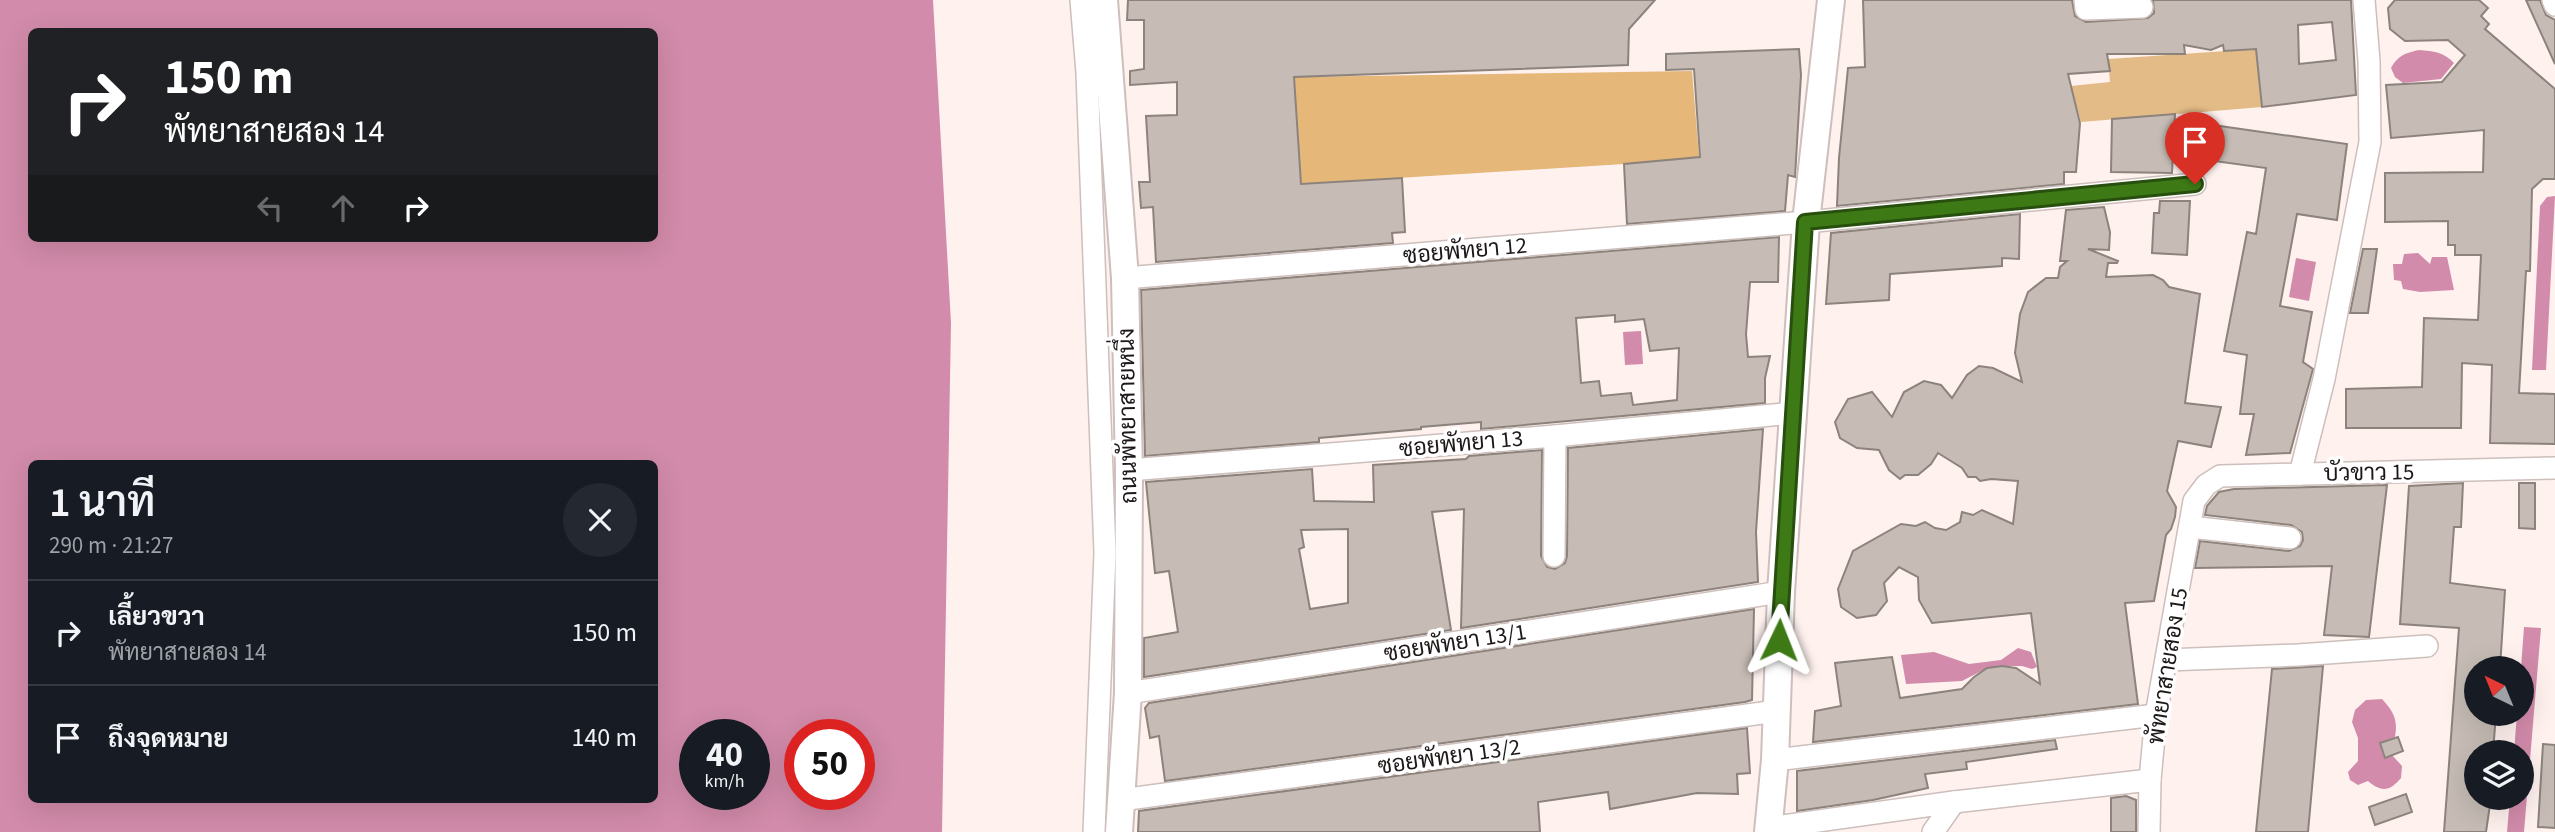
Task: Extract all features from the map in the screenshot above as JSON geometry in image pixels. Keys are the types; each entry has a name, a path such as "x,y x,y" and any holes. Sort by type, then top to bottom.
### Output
{"main road":[{"name":"ถนนพัทยาสายหนึ่ง","path":"1104,0 1125,278 1129,470 1128,693 1119,832"},
{"path":"1768,830 1775,760 1781,592 1805,222 1831,0"}],"street":[{"path":"1081,0 1087,73 1105,552 1094,832"},
{"path":"2085,0 2086,9 2142,7"},
{"path":"2300,474 2324,379 2370,142 2369,61 2364,0"},
{"path":"2553,0 2555,5"},
{"name":"ซอยพัทยา 12","path":"1125,278 1805,222 2195,184"},
{"name":"ซอยพัทยา 13","path":"1129,470 1555,436 1793,413"},
{"path":"1554,556 1555,436"},
{"name":"บัวขาว 15","path":"2194,501 2206,485 2220,476 2555,468"},
{"name":"พัทยาสายสอง 15","path":"2149,832 2150,780 2156,715 2194,501"},
{"path":"2190,527 2290,538"},
{"name":"ซอยพัทยา 13/1","path":"1128,693 1781,592"},
{"path":"2166,660 2427,646"},
{"name":"ซอยพัทยา 13/2","path":"1121,800 1777,711"},
{"path":"1775,760 2156,715"},
{"path":"1768,830 1954,802 2150,780"},
{"path":"1933,832 1954,802"}],"shaded area":[{"path":"0,0 933,0 951,323 942,832 0,832"},
{"path":"2256,49 2262,107 2081,122 2071,86 2110,82 2108,59"},
{"path":"2419,50 2438,53 2454,63 2441,79 2403,83 2395,77 2391,68 2403,55"},
{"path":"1692,71 1699,157 1301,184 1294,77"},
{"path":"2555,196 2546,370 2532,370 2540,206 2547,197"},
{"path":"2418,253 2430,264 2432,257 2447,257 2454,290 2420,292 2403,289 2401,281 2394,280 2393,264 2402,264 2404,254"},
{"path":"2296,258 2316,262 2309,301 2289,297"},
{"path":"1641,331 1643,364 1625,365 1623,332"},
{"path":"2524,627 2541,628 2534,712 2534,656 2522,656"},
{"path":"2018,648 2031,652 2037,667 2032,669 2002,666 1987,668 1962,681 1906,684 1901,655 1934,652 1969,664 2001,660"},
{"path":"2382,699 2392,712 2396,726 2395,737 2381,743 2402,766 2401,778 2386,789 2368,781 2358,785 2350,780 2348,772 2358,761 2358,738 2352,722 2355,710 2366,700"},
{"path":"2516,726 2533,726 2532,740 2515,740"},
{"path":"2509,810 2526,810 2524,832 2507,832"}],"building":[{"path":"1128,0 1655,0 1629,29 1628,65 1294,77 1301,184 1402,178 1405,232 1392,233 1393,243 1156,262 1153,207 1141,208 1139,182 1150,182 1146,116 1177,115 1177,82 1130,85 1130,71 1144,69 1144,20 1127,20"},
{"path":"1863,0 2072,0 2075,16 2086,22 2148,18 2154,13 2153,0 2351,0 2356,95 2262,107 2256,49 2224,51 2223,45 2211,50 2184,45 2185,54 2107,54 2110,71 2068,74 2080,123 2076,172 2064,172 2064,184 1837,206 1848,68 1865,67","holes":["2332,22 2336,60 2299,64 2298,25"]},
{"path":"2395,0 2479,0 2488,8 2481,16 2489,24 2485,29 2555,89 2555,179 2543,179 2532,189 2530,271 2526,271 2519,393 2555,394 2555,444 2490,443 2492,365 2462,363 2461,428 2346,428 2346,389 2422,387 2424,318 2478,320 2481,255 2455,255 2455,245 2448,245 2448,221 2385,222 2385,173 2483,172 2484,130 2391,138 2386,85 2442,82 2465,55 2448,40 2405,41 2390,29 2388,8"},
{"path":"2526,0 2540,0 2546,15 2555,20 2555,64"},
{"path":"1799,49 1801,75 1795,177 1788,175 1785,211 1627,224 1624,164 1700,157 1694,69 1666,70 1666,54"},
{"path":"2175,114 2172,173 2111,172 2112,119"},
{"path":"2220,126 2347,144 2337,220 2297,214 2280,306 2312,312 2303,362 2313,369 2290,453 2246,455 2254,414 2240,414 2247,355 2224,351 2247,232 2256,234 2266,168 2214,161"},
{"path":"2160,201 2190,201 2187,255 2152,253 2154,213 2159,213"},
{"path":"2104,207 2110,232 2109,250 2088,249 2118,261 2108,263 2106,277 2153,275 2169,287 2200,294 2185,403 2221,407 2211,447 2178,441 2167,491 2176,507 2175,517 2166,535 2154,601 2125,603 2138,704 1813,742 1815,711 1841,706 1835,663 1892,657 1900,698 1962,689 1987,668 2002,666 2016,668 2040,684 2031,613 1932,623 1919,600 1918,577 1899,567 1884,583 1887,601 1876,615 1857,618 1841,607 1838,589 1853,551 1901,524 1916,526 1925,522 1946,530 1960,522 1962,512 1973,515 1982,510 2013,524 2018,481 1980,481 1976,477 1968,477 1962,468 1938,453 1931,464 1918,475 1905,475 1900,479 1889,470 1879,450 1857,448 1840,438 1835,422 1848,399 1872,392 1892,417 1904,392 1924,381 1941,385 1952,398 1967,375 1979,366 1993,368 2022,382 2015,353 2020,314 2028,292 2046,278 2058,278 2060,267 2067,261 2060,261 2066,210"},
{"path":"2020,214 2019,259 2002,258 2002,266 1890,274 1889,300 1826,304 1831,233"},
{"path":"1779,237 1778,282 1750,282 1746,334 1748,357 1770,356 1765,378 1765,403 1481,429 1481,422 1319,438 1319,442 1145,456 1141,290","holes":["1615,315 1615,322 1644,319 1650,351 1679,348 1677,400 1633,405 1631,393 1601,396 1599,381 1581,383 1576,318"]},
{"path":"2363,249 2377,249 2368,313 2350,313"},
{"path":"1763,429 1756,532 1758,582 1461,628 1464,509 1432,512 1451,630 1144,677 1144,638 1178,632 1169,571 1155,573 1146,482 1312,469 1314,501 1374,502 1373,465 1466,459 1469,456 1542,450 1541,556 1547,567 1555,569 1565,563 1567,556 1568,448","holes":["1348,529 1348,603 1310,609 1299,549 1304,547 1301,530"]},
{"path":"2463,483 2461,527 2454,527 2450,583 2505,590 2501,656 2464,656 2464,726 2495,726 2494,740 2464,740 2464,810 2489,810 2486,832 2444,832 2459,628 2400,624 2409,486"},
{"path":"2519,483 2535,483 2535,529 2519,528"},
{"path":"2387,485 2369,637 2324,635 2332,566 2195,568 2200,541 2289,551 2300,546 2303,540 2302,532 2291,525 2205,515 2207,506 2219,492 2234,489"},
{"path":"1754,609 1752,700 1745,702 1165,781 1159,736 1150,738 1145,708 1149,703"},
{"path":"2323,666 2308,832 2256,832 2272,669"},
{"path":"1747,728 1750,773 1737,774 1738,794 1697,793 1610,809 1608,792 1538,802 1540,832 1138,832 1139,811"},
{"path":"2398,737 2403,751 2385,758 2380,743"},
{"path":"2055,740 2057,749 1966,762 1967,769 1925,774 1928,788 1873,800 1797,811 1797,771"},
{"path":"2543,744 2555,745 2555,828 2538,827"},
{"path":"2406,794 2412,812 2375,825 2369,807"},
{"path":"2126,796 2136,800 2136,832 2111,832 2111,798"}],"route":[{"path":"1779,640 1805,222 2195,184"}]}
